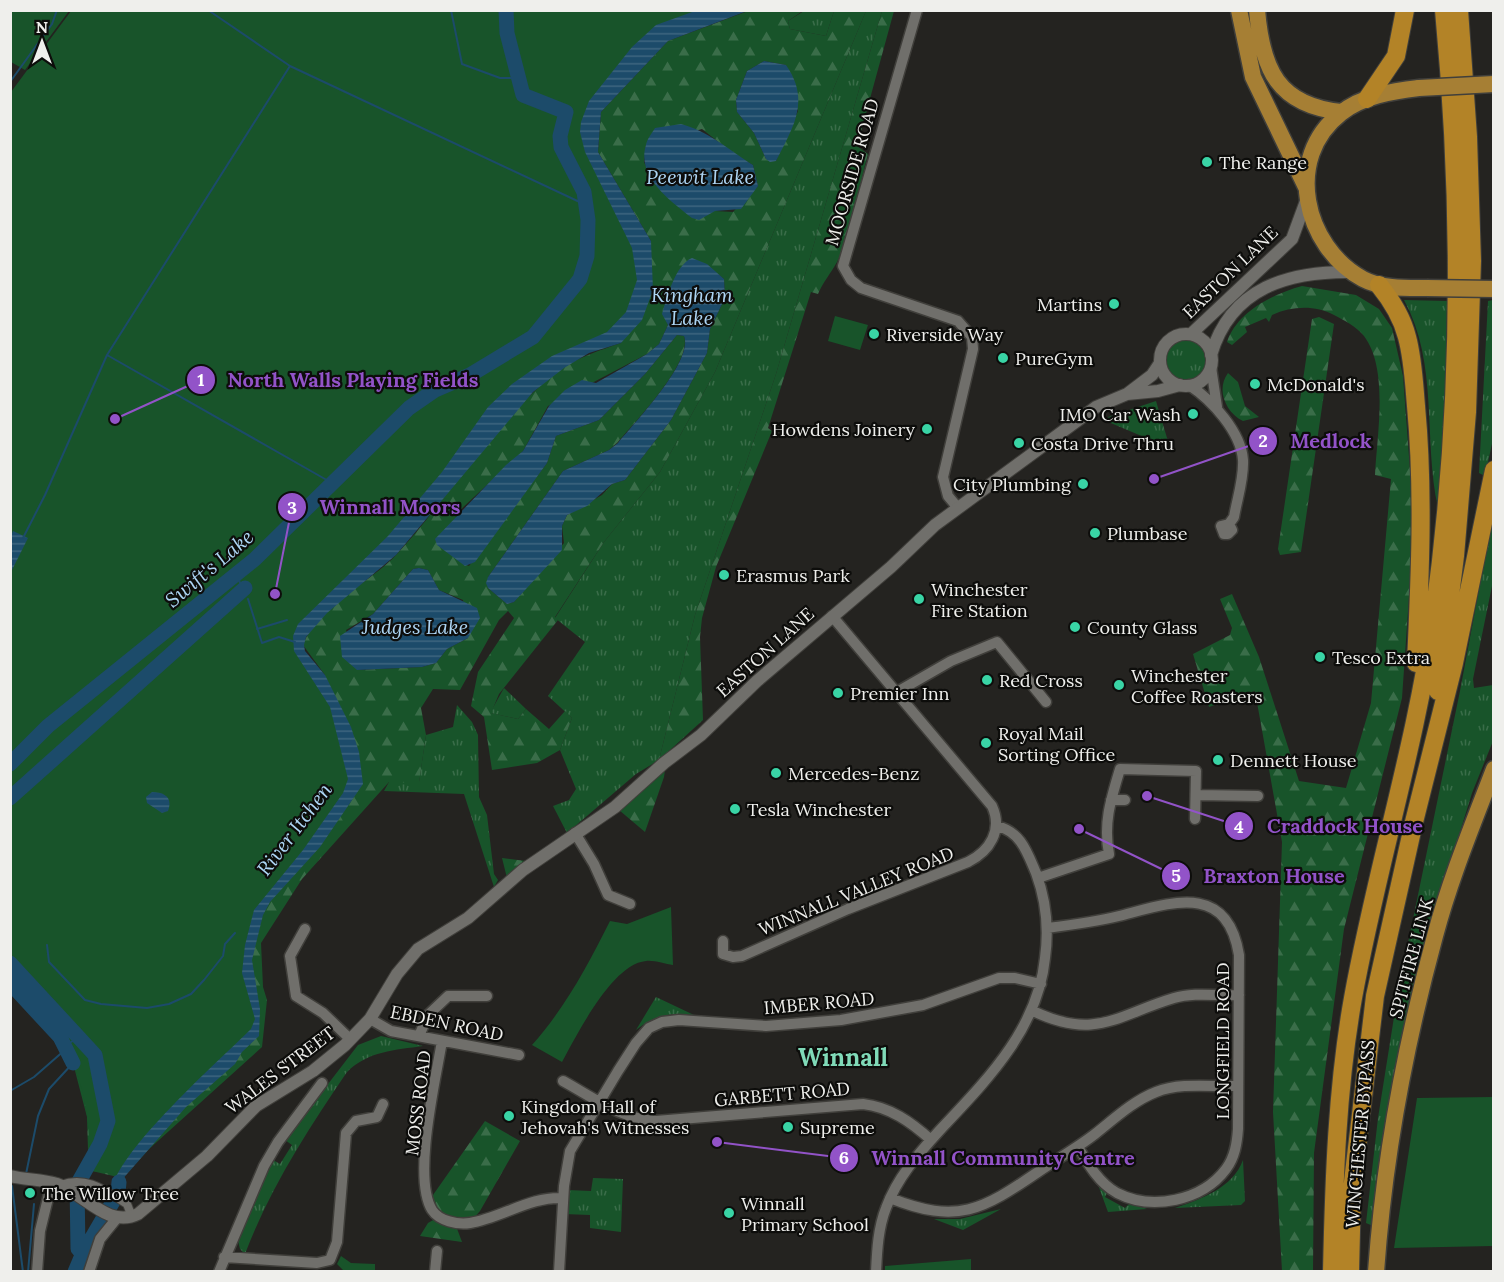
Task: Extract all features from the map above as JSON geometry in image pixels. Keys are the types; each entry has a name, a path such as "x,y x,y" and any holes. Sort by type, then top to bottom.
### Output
{"highway":[{"path":"1239,10 1253,77 1306,194 1318,233 1329,250 1353,272 1379,285 1494,289"},
{"path":"1257,10 1269,66 1288,96 1312,107 1341,112"},
{"path":"1367,99 1396,56 1405,10"},
{"path":"1407,757 1434,619 1445,520 1455,374 1457,233 1444,10"},
{"path":"1431,749 1455,556 1467,412 1471,228 1468,137 1459,10"},
{"path":"1306,194 1309,163 1316,143 1341,112 1367,99 1390,92 1494,84"},
{"path":"1379,285 1397,311 1407,337 1421,472 1421,573 1407,757"},
{"path":"1431,749 1454,663 1494,470"},
{"name":"WINCHESTER BYPASS","path":"1350,1272 1352,1191 1375,996 1431,749"},
{"name":"WINCHESTER BYPASS","path":"1332,1272 1343,1070 1353,999 1407,757"},
{"name":"SPITFIRE LINK","path":"1376,1272 1386,1173 1405,1056 1435,934 1464,846 1494,769"}],"street":[{"name":"MOORSIDE ROAD","path":"917,10 843,266 851,280 861,288 957,321 972,337 973,349 943,477 948,496 958,508"},
{"name":"EASTON LANE","path":"1191,334 1292,239 1306,194"},
{"name":"EASTON LANE","path":"1211,361 1218,332 1227,318 1241,304 1263,290 1304,273 1353,272"},
{"path":"1217,407 1185,385 1167,377 1160,363 1161,351 1166,343 1181,334 1191,334 1204,342 1211,361 1217,407 1238,444 1243,459 1234,517 1229,524"},
{"path":"1185,385 1205,378 1211,361"},
{"name":"EASTON LANE","path":"461,922 523,870 615,807 664,763 701,735 832,616 958,508 1096,407 1127,394 1152,375 1160,363"},
{"name":"EASTON LANE","path":"1127,394 1185,385"},
{"path":"832,616 992,806 997,826 1010,830 1019,838 1038,878 1044,901 1047,928 1041,984 1033,1011 1007,1053 910,1163 890,1198 881,1226 876,1272"},
{"path":"897,692 960,657 997,642 1046,702"},
{"path":"1038,878 1109,854 1106,826 1120,770 1196,771 1195,819"},
{"path":"1197,795 1258,796"},
{"path":"1111,800 1125,800"},
{"name":"WINNALL VALLEY ROAD","path":"723,941 723,954 733,957 742,956 892,891 936,876 979,856 992,841 997,826"},
{"path":"575,833 594,864 604,898 630,904"},
{"name":"LONGFIELD ROAD","path":"1047,928 1092,922 1167,902 1192,902 1203,905 1221,916 1232,928 1239,956 1238,1129 1233,1156 1227,1167 1212,1183 1185,1197 1148,1202 1116,1192 1095,1174 1078,1147"},
{"name":"WALES STREET","path":"132,1217 207,1156 256,1106 313,1071 350,1039 370,1020 410,956 435,937 461,922"},
{"path":"305,929 291,956 297,996 323,1013 350,1039"},
{"name":"IMBER ROAD","path":"559,1272 566,1161 599,1101 636,1043 649,1029 662,1022 694,1020 766,1026 841,1020 923,1005 999,978 1015,978 1041,984"},
{"path":"1033,1011 1064,1023 1100,1025 1130,1017 1175,998 1239,995"},
{"path":"419,1036 428,1015 448,996 488,996"},
{"name":"EBDEN ROAD","path":"370,1020 383,1028 519,1055"},
{"name":"MOSS ROAD","path":"442,1041 430,1105 426,1155 427,1195 436,1214 450,1221 468,1224 549,1198 563,1198"},
{"name":"GARBETT ROAD","path":"563,1081 627,1117 656,1121 871,1105 891,1111 916,1126 931,1140"},
{"path":"219,1272 270,1155 322,1083"},
{"path":"890,1198 914,1208 941,1213 975,1209 998,1198 1078,1147 1125,1110 1155,1093 1180,1087 1238,1086"},
{"path":"224,1257 317,1263 330,1260 337,1242 346,1132 356,1121 377,1117 383,1104"},
{"path":"10,1176 65,1185 91,1183 127,1204 132,1217 116,1217 65,1185"},
{"path":"37,1272 40,1231 65,1185"},
{"path":"89,1272 100,1239 116,1217"},
{"path":"435,1272 437,1251"}],"green space":[{"path":"804,10 788,21 790,29 826,36 834,11 866,11 715,372 660,472 604,542 555,617 558,620 499,694 491,713 518,719 526,709 549,729 565,711 572,718 560,750 537,763 492,770 484,717 471,706 478,672 514,618 508,611 499,620 460,690 433,689 421,708 426,735 419,783 389,782 302,879 261,943 263,987 267,1000 262,1047 149,1149 122,1178 92,1171 88,1150 87,1117 73,1063 325,675 303,645 310,631 332,607 397,554 496,432 539,387 570,364 621,343 651,241 598,152 601,112 668,41 748,11","holes":["764,61 786,65 798,111 776,161 766,159 754,133 737,112 736,100 747,71","702,129 731,152 753,165 758,186 733,212 715,211 654,184 644,162 646,145","718,274 724,279 725,298 710,329 707,353 671,420 625,480 612,484 602,495 567,515 562,526 564,543 514,602 507,604 488,588 488,577 563,471 609,450 648,407 680,361 684,336 677,335 645,374 599,420 556,436 547,463 469,566 462,563 458,512 523,451 548,406 647,354 659,344 668,325 665,315 666,305 673,285","413,569 428,570 439,590 463,600 468,638 447,649 436,663 422,667 357,670 346,630 373,614"]},
{"path":"10,11 69,11 25,70 11,62"},
{"path":"71,11 726,11 665,36 598,111 594,153 646,269 618,335 525,383 297,642 334,704 353,784 258,912 248,963 258,1025 120,1175 92,1171 83,1094 70,1058 51,1028 11,983 11,92"},
{"path":"804,11 834,11 826,36 790,29 788,21"},
{"path":"866,11 882,11 776,374 695,615 659,760 636,774 567,833 553,806 569,800 576,789 560,750 572,718 548,696 585,642 555,618 604,542 660,472 715,372"},
{"path":"882,11 894,11 857,146 868,154 842,251 818,294 811,292 768,428 772,431 716,567 702,618 700,637 703,720 659,760 695,615 776,374"},
{"path":"1302,286 1356,295 1379,309 1392,328 1403,376 1414,524 1402,698 1344,929 1314,1153 1313,1271 1282,1271 1273,1112 1282,842 1255,691 1209,707 1193,654 1230,635 1232,628 1220,599 1232,594 1259,657 1299,781 1346,788 1371,703 1391,479 1375,475 1380,403 1377,366 1372,350 1358,330 1334,315 1311,308 1295,308 1272,315 1269,322 1266,318 1245,327 1247,332 1232,345 1227,342 1232,331 1247,313 1268,299"},
{"path":"1404,300 1447,301 1445,420 1438,508 1422,350 1415,324"},
{"path":"1493,300 1493,439 1485,476 1479,473 1488,301"},
{"path":"835,316 868,325 860,350 828,341"},
{"path":"1319,317 1334,324 1301,552 1280,555 1278,549 1312,319"},
{"path":"1186,340 1200,346 1206,360 1200,374 1186,380 1172,374 1166,360 1172,346"},
{"path":"1228,373 1238,382 1245,406 1259,417 1243,421 1231,412 1223,393 1224,379"},
{"path":"1156,401 1170,448 1106,421 1108,417"},
{"path":"1493,515 1493,581 1473,679 1474,688 1493,685 1493,741 1472,793 1423,952 1385,1132 1373,1226 1366,1223 1378,1118 1398,992 1460,691"},
{"path":"504,688 526,709 518,719 490,713"},
{"path":"457,705 472,722 478,735 479,797 487,815 494,874 498,880 494,887 464,794 384,791 389,782 419,782 426,735 453,727"},
{"path":"665,770 664,777 645,832 619,810"},
{"path":"502,858 526,861 507,878"},
{"path":"671,907 673,965 646,961 633,965 621,974 597,1002 562,1062 532,1045 575,986 610,921 627,924"},
{"path":"656,997 694,1015 664,1016 636,1030"},
{"path":"381,1036 423,1046 392,1050 373,1056 347,1072 278,1183 245,1254 240,1249 238,1241 257,1192 273,1160 280,1164 292,1145 285,1140 358,1045"},
{"path":"1493,1097 1493,1246 1394,1248 1417,1098"},
{"path":"485,1121 520,1141 480,1211 473,1219 450,1216 436,1207 432,1202 433,1195"},
{"path":"1243,1160 1245,1201 1241,1205 1175,1208 1205,1196 1224,1185 1232,1178"},
{"path":"593,1178 623,1179 621,1232 590,1228 590,1215 564,1214 565,1208 569,1205 567,1190 591,1191"},
{"path":"1097,1182 1109,1190 1105,1197 1125,1208 1130,1203 1147,1209 1108,1212"},
{"path":"1001,1209 963,1230 934,1219 960,1219"},
{"path":"435,1219 456,1226 462,1242 420,1236 428,1223"},
{"path":"341,1256 351,1263 375,1264 375,1271 344,1271 337,1264"},
{"path":"971,1259 971,1271 885,1271 885,1266"}],"water":[{"path":"695,11 747,11 668,41 601,112 598,152 651,241 653,290 642,320 621,343 589,353 564,368 533,392 396,555 327,613 306,637 305,651 325,675 351,727 359,752 363,784 320,847 270,902 263,915 252,960 260,1009 259,1036 242,1052 235,1064 186,1107 120,1182 122,1198 112,1193 116,1177 129,1156 170,1108 251,1029 255,1019 242,973 245,945 254,910 303,850 343,793 348,779 330,707 294,651 293,636 298,624 388,536 442,472 488,407 512,384 552,356 607,332 626,312 637,280 632,248 585,152 580,132 581,122 589,101 632,47 656,25"},
{"path":"764,61 786,65 797,90 798,102 797,114 788,137 776,161 770,162 766,159 754,133 737,112 736,100 747,71"},
{"name":"Peewit Lake","path":"681,124 709,136 753,165 758,186 741,209 715,211 699,220 692,218 657,187 646,168 644,157 648,138 655,128"},
{"name":"Kingham Lake","path":"692,258 707,264 724,279 725,298 710,329 707,353 671,420 625,480 612,484 587,506 567,515 562,526 562,550 514,602 507,604 488,588 486,583 488,577 563,471 609,450 618,443 649,407 672,376 680,360 685,347 684,336 677,335 645,374 599,420 556,436 547,463 475,562 465,566 437,545 435,539 506,465 523,451 549,406 565,390 582,380 596,383 647,354 659,344 668,325 662,314 669,291 681,267"},
{"path":"13,531 28,538 11,572 11,536"},
{"name":"Judges Lake","path":"413,569 428,570 439,590 477,608 480,618 468,638 447,649 436,663 422,667 357,670 342,657 340,636 373,614"},
{"path":"152,792 161,793 169,799 168,811 162,813 147,803 146,797"}],"waterway":[{"path":"10,82 52,24 57,10"},
{"path":"23,538 45,495 107,355 290,66 208,10"},
{"path":"451,10 462,64 500,78 519,78"},
{"name":"Swift's Lake","path":"10,764 48,726 255,559 409,408 435,390 470,375 533,337 580,279 587,256 588,220 584,192 561,147 560,136 566,112 523,95 507,33 506,10"},
{"path":"290,66 586,205"},
{"path":"107,355 332,483"},
{"path":"237,573 242,590"},
{"path":"10,798 245,588"},
{"path":"248,599 262,643 279,637 295,642"},
{"path":"257,629 287,620"},
{"path":"47,945 49,962 85,1000 101,1004 147,1008 169,1004 191,994 223,956 225,944 235,933"},
{"path":"10,963 95,1055 108,1121 100,1144 77,1185 78,1249 83,1253"},
{"name":"Swift's Lake","path":"10,983 60,1037 73,1063"},
{"path":"64,1046 80,1037"},
{"path":"10,1091 34,1077 66,1049"},
{"name":"Swift's Lake","path":"26,1174 38,1116 49,1089 73,1063"},
{"name":"River Itchen","path":"75,1272 83,1253 118,1193 119,1182"},
{"path":"12,1186 23,1272"},
{"name":"Swift's Lake","path":"28,1272 34,1204"}],"place":[{"name":"The Range","path":"1207,162"},
{"name":"Martins","path":"1114,304"},
{"name":"Riverside Way","path":"874,334"},
{"name":"PureGym","path":"1003,358"},
{"name":"McDonald's","path":"1255,384"},
{"name":"IMO Car Wash","path":"1193,414"},
{"name":"North Walls Playing Fields","path":"115,419"},
{"name":"Howdens Joinery","path":"927,429"},
{"name":"Costa Drive Thru","path":"1019,443"},
{"name":"Medlock","path":"1154,479"},
{"name":"City Plumbing","path":"1083,484"},
{"name":"Plumbase","path":"1095,533"},
{"name":"Erasmus Park","path":"724,575"},
{"name":"Winnall Moors","path":"275,594"},
{"name":"Winchester Fire Station","path":"919,599"},
{"name":"County Glass","path":"1075,627"},
{"name":"Tesco Extra","path":"1320,657"},
{"name":"Red Cross","path":"987,680"},
{"name":"Winchester Coffee Roasters","path":"1119,685"},
{"name":"Premier Inn","path":"838,693"},
{"name":"Royal Mail Sorting Office","path":"986,743"},
{"name":"Dennett House","path":"1218,760"},
{"name":"Mercedes-Benz","path":"776,773"},
{"name":"Craddock House","path":"1147,796"},
{"name":"Tesla Winchester","path":"735,809"},
{"name":"Braxton House","path":"1079,829"},
{"name":"Kingdom Hall of Jehovah's Witnesses","path":"509,1116"},
{"name":"Supreme","path":"788,1127"},
{"name":"Winnall Community Centre","path":"717,1142"},
{"name":"The Willow Tree","path":"30,1193"},
{"name":"Winnall Primary School","path":"729,1213"}],"district":[{"name":"Winnall","path":"843,1057"}]}
